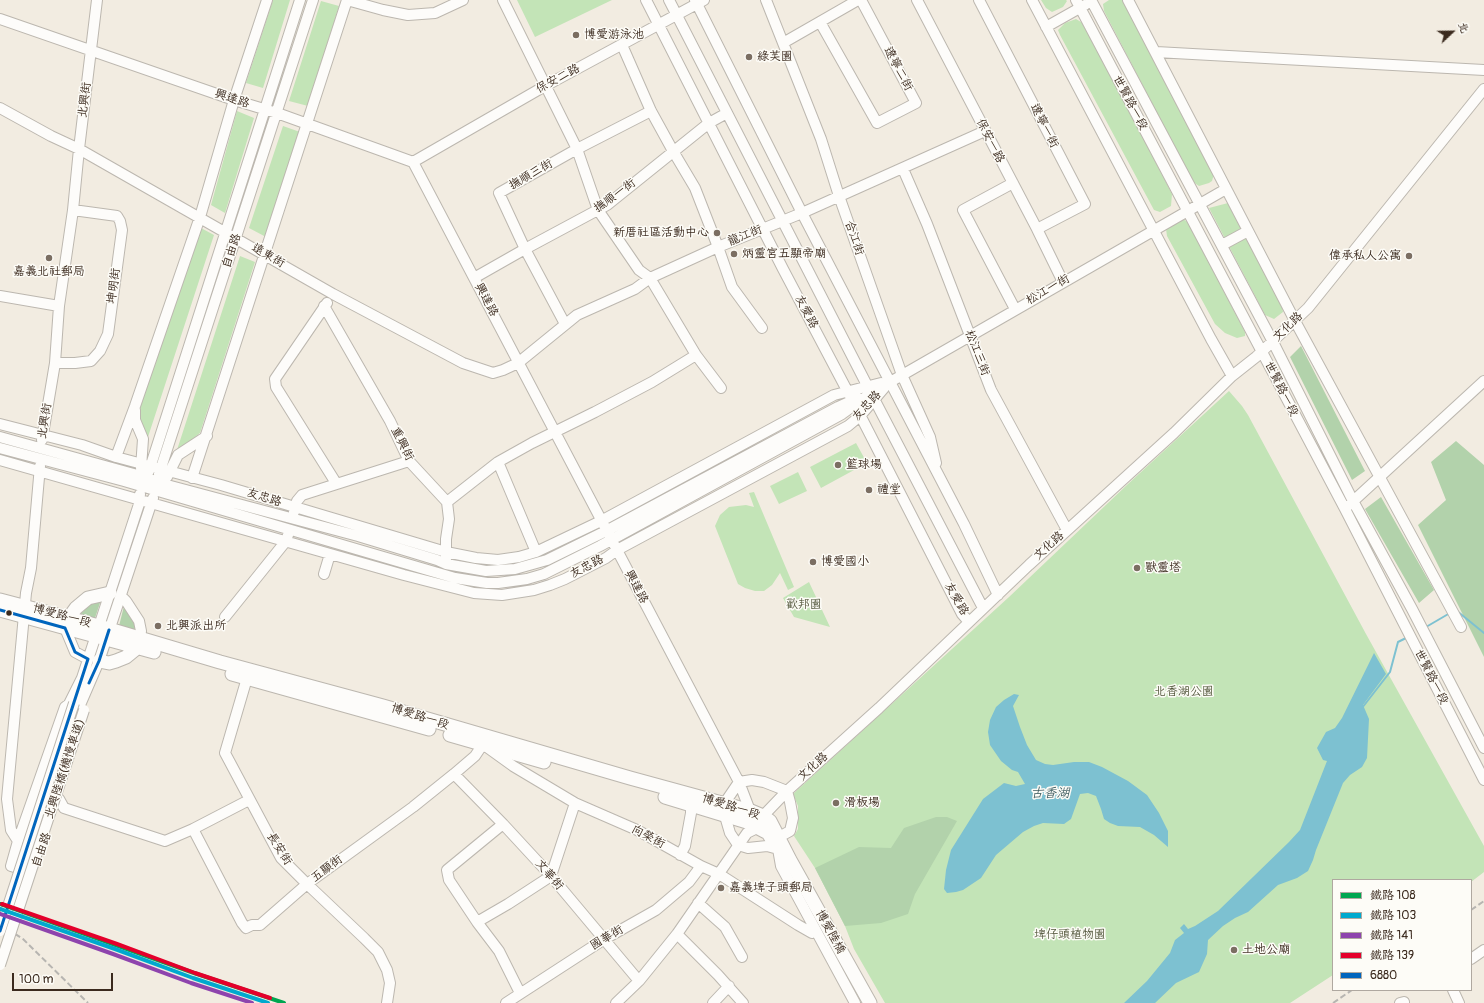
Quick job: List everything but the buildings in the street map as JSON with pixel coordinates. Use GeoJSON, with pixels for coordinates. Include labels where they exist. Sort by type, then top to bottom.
{"type":"FeatureCollection","features":[{"type":"Feature","properties":{"kind":"main road"},"geometry":{"type":"LineString","coordinates":[[67,624],[76,608],[88,598],[100,594],[115,595]]}},
{"type":"Feature","properties":{"kind":"main road"},"geometry":{"type":"LineString","coordinates":[[0,600],[24,612]]}},
{"type":"Feature","properties":{"kind":"main road"},"geometry":{"type":"LineString","coordinates":[[0,610],[24,612]]}},
{"type":"Feature","properties":{"kind":"main road","name":"博愛路一段"},"geometry":{"type":"LineString","coordinates":[[24,612],[250,674],[483,744],[691,804],[724,810],[751,811],[770,821],[788,862]]}},
{"type":"Feature","properties":{"kind":"main road"},"geometry":{"type":"LineString","coordinates":[[94,660],[109,663],[116,661],[126,657],[139,643]]}},
{"type":"Feature","properties":{"kind":"main road","name":"博愛路一段"},"geometry":{"type":"LineString","coordinates":[[250,674],[383,706],[495,738],[724,810],[768,833],[780,844]]}},
{"type":"Feature","properties":{"kind":"main road","name":"博愛陸橋"},"geometry":{"type":"LineString","coordinates":[[788,862],[863,1003]]}},
{"type":"Feature","properties":{"kind":"main road","name":"博愛陸橋"},"geometry":{"type":"LineString","coordinates":[[788,862],[870,1003]]}},
{"type":"Feature","properties":{"kind":"street","name":"北興街"},"geometry":{"type":"LineString","coordinates":[[18,841],[12,830],[7,799],[10,752],[24,612],[31,568],[43,435],[55,363],[59,306],[73,210],[90,50],[97,0]]}},
{"type":"Feature","properties":{"kind":"street","name":"自由路"},"geometry":{"type":"LineString","coordinates":[[116,457],[200,217],[234,100],[267,0]]}},
{"type":"Feature","properties":{"kind":"street","name":"自由路"},"geometry":{"type":"LineString","coordinates":[[115,595],[140,500],[143,482],[151,466],[300,0]]}},
{"type":"Feature","properties":{"kind":"street","name":"自由路"},"geometry":{"type":"LineString","coordinates":[[77,706],[115,595],[165,470],[236,238],[313,0]]}},
{"type":"Feature","properties":{"kind":"street"},"geometry":{"type":"LineString","coordinates":[[192,478],[207,436],[347,0],[408,15],[435,14],[463,0]]}},
{"type":"Feature","properties":{"kind":"street"},"geometry":{"type":"LineString","coordinates":[[503,0],[577,149],[598,210],[639,270],[650,278],[696,355],[721,388]]}},
{"type":"Feature","properties":{"kind":"street","name":"友愛路"},"geometry":{"type":"LineString","coordinates":[[646,0],[962,614],[969,622]]}},
{"type":"Feature","properties":{"kind":"street","name":"友愛路"},"geometry":{"type":"LineString","coordinates":[[669,0],[983,608]]}},
{"type":"Feature","properties":{"kind":"street","name":"合江街"},"geometry":{"type":"LineString","coordinates":[[766,0],[821,139],[839,196],[902,375],[930,437],[939,478]]}},
{"type":"Feature","properties":{"kind":"street"},"geometry":{"type":"LineString","coordinates":[[783,43],[859,0]]}},
{"type":"Feature","properties":{"kind":"street","name":"遼寧二街"},"geometry":{"type":"LineString","coordinates":[[820,22],[877,123],[916,103],[859,0]]}},
{"type":"Feature","properties":{"kind":"street","name":"保安一路"},"geometry":{"type":"LineString","coordinates":[[917,0],[1012,184],[1037,229],[1063,282]]}},
{"type":"Feature","properties":{"kind":"street","name":"遼寧一街"},"geometry":{"type":"LineString","coordinates":[[979,0],[1084,204],[1037,229]]}},
{"type":"Feature","properties":{"kind":"street"},"geometry":{"type":"LineString","coordinates":[[1032,0],[1232,376]]}},
{"type":"Feature","properties":{"kind":"street"},"geometry":{"type":"LineString","coordinates":[[1046,27],[1078,4],[1092,0]]}},
{"type":"Feature","properties":{"kind":"street","name":"世賢路一段"},"geometry":{"type":"LineString","coordinates":[[1092,0],[1273,342],[1353,502],[1412,609],[1484,748]]}},
{"type":"Feature","properties":{"kind":"street"},"geometry":{"type":"LineString","coordinates":[[1128,0],[1294,321],[1461,627]]}},
{"type":"Feature","properties":{"kind":"street"},"geometry":{"type":"LineString","coordinates":[[699,1],[802,213],[998,595]]}},
{"type":"Feature","properties":{"kind":"street","name":"保安二路"},"geometry":{"type":"LineString","coordinates":[[413,162],[545,86],[677,16],[699,1]]}},
{"type":"Feature","properties":{"kind":"street","name":"世賢路一段"},"geometry":{"type":"LineString","coordinates":[[1078,4],[1422,657],[1484,780]]}},
{"type":"Feature","properties":{"kind":"street","name":"興達路"},"geometry":{"type":"LineString","coordinates":[[0,19],[234,100],[277,113],[413,162],[739,782],[757,828]]}},
{"type":"Feature","properties":{"kind":"street"},"geometry":{"type":"LineString","coordinates":[[622,45],[651,111],[695,188],[732,287],[762,328]]}},
{"type":"Feature","properties":{"kind":"street"},"geometry":{"type":"LineString","coordinates":[[1156,52],[1484,70]]}},
{"type":"Feature","properties":{"kind":"street","name":"文化路"},"geometry":{"type":"LineString","coordinates":[[616,1003],[639,981],[678,934],[747,833],[757,828],[763,816],[787,791],[879,708],[1028,565],[1174,433],[1232,376],[1262,352],[1308,308],[1484,89]]}},
{"type":"Feature","properties":{"kind":"street","name":"遠東街"},"geometry":{"type":"LineString","coordinates":[[0,108],[51,136],[79,148],[334,294],[463,363],[493,373],[518,363]]}},
{"type":"Feature","properties":{"kind":"street","name":"撫順三街"},"geometry":{"type":"LineString","coordinates":[[565,324],[525,249],[499,193],[577,149],[651,111]]}},
{"type":"Feature","properties":{"kind":"street","name":"撫順一街"},"geometry":{"type":"LineString","coordinates":[[474,278],[607,205],[709,123],[727,113]]}},
{"type":"Feature","properties":{"kind":"street","name":"龍江街"},"geometry":{"type":"LineString","coordinates":[[518,363],[577,315],[635,289],[650,278],[718,247],[802,213],[985,131]]}},
{"type":"Feature","properties":{"kind":"street","name":"松江三街"},"geometry":{"type":"LineString","coordinates":[[903,168],[927,224],[991,390],[1067,530]]}},
{"type":"Feature","properties":{"kind":"street"},"geometry":{"type":"LineString","coordinates":[[1012,184],[963,210],[1015,309]]}},
{"type":"Feature","properties":{"kind":"street","name":"松江一街"},"geometry":{"type":"LineString","coordinates":[[871,393],[1226,189]]}},
{"type":"Feature","properties":{"kind":"street","name":"坤明街"},"geometry":{"type":"LineString","coordinates":[[55,363],[91,361],[100,351],[108,334],[122,230],[117,216],[73,210]]}},
{"type":"Feature","properties":{"kind":"street"},"geometry":{"type":"LineString","coordinates":[[1222,245],[1248,231]]}},
{"type":"Feature","properties":{"kind":"street"},"geometry":{"type":"LineString","coordinates":[[334,294],[324,306],[275,379],[276,387],[336,483]]}},
{"type":"Feature","properties":{"kind":"street"},"geometry":{"type":"LineString","coordinates":[[0,296],[59,306]]}},
{"type":"Feature","properties":{"kind":"street","name":"重興街"},"geometry":{"type":"LineString","coordinates":[[324,306],[390,421],[409,460],[447,502]]}},
{"type":"Feature","properties":{"kind":"street"},"geometry":{"type":"LineString","coordinates":[[446,586],[446,552],[449,519],[447,502],[498,462],[555,431],[652,382],[696,355]]}},
{"type":"Feature","properties":{"kind":"street"},"geometry":{"type":"LineString","coordinates":[[1344,509],[1484,381]]}},
{"type":"Feature","properties":{"kind":"street","name":"友忠路"},"geometry":{"type":"LineString","coordinates":[[0,448],[41,455],[143,482],[290,529],[446,575],[487,583],[509,582],[544,574],[852,399],[871,393]]}},
{"type":"Feature","properties":{"kind":"street","name":"友忠路"},"geometry":{"type":"LineString","coordinates":[[0,460],[446,586],[474,593],[502,595],[534,590],[565,579],[848,426],[860,416],[871,393]]}},
{"type":"Feature","properties":{"kind":"street","name":"友忠路"},"geometry":{"type":"LineString","coordinates":[[0,424],[82,445],[116,457],[192,478],[221,484],[446,552],[476,558],[498,560],[520,557],[536,552],[601,521],[834,396],[852,399]]}},
{"type":"Feature","properties":{"kind":"street","name":"自由路"},"geometry":{"type":"LineString","coordinates":[[135,406],[135,420],[143,439],[140,463],[143,482]]}},
{"type":"Feature","properties":{"kind":"street","name":"自由路"},"geometry":{"type":"LineString","coordinates":[[165,470],[178,455],[207,436]]}},
{"type":"Feature","properties":{"kind":"street","name":"友忠路"},"geometry":{"type":"LineString","coordinates":[[0,437],[41,455]]}},
{"type":"Feature","properties":{"kind":"street"},"geometry":{"type":"LineString","coordinates":[[225,617],[286,541],[294,518],[295,507],[302,495],[409,460]]}},
{"type":"Feature","properties":{"kind":"street"},"geometry":{"type":"LineString","coordinates":[[498,462],[536,552]]}},
{"type":"Feature","properties":{"kind":"street","name":"友忠路"},"geometry":{"type":"LineString","coordinates":[[158,487],[294,518],[446,564],[486,571],[515,569],[547,560],[609,536]]}},
{"type":"Feature","properties":{"kind":"street"},"geometry":{"type":"LineString","coordinates":[[324,574],[330,554]]}},
{"type":"Feature","properties":{"kind":"street"},"geometry":{"type":"LineString","coordinates":[[115,595],[129,605],[139,621],[141,630],[139,643]]}},
{"type":"Feature","properties":{"kind":"street"},"geometry":{"type":"LineString","coordinates":[[67,624],[75,652],[94,660]]}},
{"type":"Feature","properties":{"kind":"street","name":"長安街"},"geometry":{"type":"LineString","coordinates":[[250,674],[225,753],[249,800],[282,858],[378,952],[387,970],[390,983],[387,1003]]}},
{"type":"Feature","properties":{"kind":"street","name":"自由路"},"geometry":{"type":"LineString","coordinates":[[87,677],[86,714],[34,873],[11,866],[18,841],[65,707],[69,704],[87,677]]}},
{"type":"Feature","properties":{"kind":"street"},"geometry":{"type":"LineString","coordinates":[[0,931],[77,706]]}},
{"type":"Feature","properties":{"kind":"street"},"geometry":{"type":"LineString","coordinates":[[0,950],[77,706]]}},
{"type":"Feature","properties":{"kind":"street","name":"北興陸橋(機慢車道)"},"geometry":{"type":"LineString","coordinates":[[0,917],[77,706]]}},
{"type":"Feature","properties":{"kind":"street","name":"北興陸橋(機慢車道)"},"geometry":{"type":"LineString","coordinates":[[0,965],[77,706]]}},
{"type":"Feature","properties":{"kind":"street","name":"五顯街"},"geometry":{"type":"LineString","coordinates":[[193,829],[242,923],[246,928],[252,925],[260,925],[307,884],[413,807],[475,756],[483,744],[495,738]]}},
{"type":"Feature","properties":{"kind":"street","name":"向榮街"},"geometry":{"type":"LineString","coordinates":[[483,744],[513,766],[575,803],[637,830],[680,855],[718,874],[812,933]]}},
{"type":"Feature","properties":{"kind":"street"},"geometry":{"type":"LineString","coordinates":[[0,749],[10,752]]}},
{"type":"Feature","properties":{"kind":"street","name":"文華街"},"geometry":{"type":"LineString","coordinates":[[454,774],[551,876],[603,940],[639,981]]}},
{"type":"Feature","properties":{"kind":"street"},"geometry":{"type":"LineString","coordinates":[[752,780],[764,782],[787,791],[793,818],[790,831],[780,844],[748,848],[738,845],[730,833],[724,810],[739,782],[752,780]]}},
{"type":"Feature","properties":{"kind":"street"},"geometry":{"type":"LineString","coordinates":[[59,799],[64,808],[165,841],[193,829],[249,800]]}},
{"type":"Feature","properties":{"kind":"street"},"geometry":{"type":"LineString","coordinates":[[477,922],[551,876],[575,803]]}},
{"type":"Feature","properties":{"kind":"street"},"geometry":{"type":"LineString","coordinates":[[680,855],[685,846],[691,813],[691,804]]}},
{"type":"Feature","properties":{"kind":"street"},"geometry":{"type":"LineString","coordinates":[[503,824],[447,870],[450,880],[477,922],[499,951],[520,993]]}},
{"type":"Feature","properties":{"kind":"street"},"geometry":{"type":"LineString","coordinates":[[788,862],[856,1003]]}},
{"type":"Feature","properties":{"kind":"street"},"geometry":{"type":"LineString","coordinates":[[788,862],[876,1003]]}},
{"type":"Feature","properties":{"kind":"street","name":"國華街"},"geometry":{"type":"LineString","coordinates":[[506,1003],[603,940],[656,910],[689,882],[701,866]]}},
{"type":"Feature","properties":{"kind":"street"},"geometry":{"type":"LineString","coordinates":[[698,903],[725,927],[742,957]]}},
{"type":"Feature","properties":{"kind":"street"},"geometry":{"type":"LineString","coordinates":[[678,934],[743,1003]]}},
{"type":"Feature","properties":{"kind":"street"},"geometry":{"type":"LineString","coordinates":[[1472,958],[1484,950]]}},
{"type":"Feature","properties":{"kind":"street"},"geometry":{"type":"LineString","coordinates":[[713,1003],[728,986]]}},
{"type":"Feature","properties":{"kind":"street"},"geometry":{"type":"LineString","coordinates":[[1453,991],[1459,1003]]}},
{"type":"Feature","properties":{"kind":"street"},"geometry":{"type":"LineString","coordinates":[[1400,1003],[1404,1003]]}},
{"type":"Feature","properties":{"kind":"green space"},"geometry":{"type":"Polygon","coordinates":[[[273,0],[290,0],[263,88],[246,83],[273,0]]]}},
{"type":"Feature","properties":{"kind":"green space"},"geometry":{"type":"Polygon","coordinates":[[[517,0],[612,0],[535,37],[517,0]]]}},
{"type":"Feature","properties":{"kind":"green space"},"geometry":{"type":"Polygon","coordinates":[[[1041,0],[1067,1],[1063,7],[1052,12],[1046,8],[1041,0]]]}},
{"type":"Feature","properties":{"kind":"green space"},"geometry":{"type":"Polygon","coordinates":[[[1109,0],[1124,0],[1214,174],[1212,181],[1209,183],[1199,186],[1193,182],[1104,11],[1103,4],[1109,0]]]}},
{"type":"Feature","properties":{"kind":"green space"},"geometry":{"type":"Polygon","coordinates":[[[321,1],[339,6],[308,106],[289,101],[321,1]]]}},
{"type":"Feature","properties":{"kind":"green space"},"geometry":{"type":"Polygon","coordinates":[[[1076,19],[1087,29],[1172,194],[1171,206],[1160,212],[1154,210],[1060,35],[1058,30],[1065,23],[1076,19]]]}},
{"type":"Feature","properties":{"kind":"green space"},"geometry":{"type":"Polygon","coordinates":[[[237,111],[254,118],[225,213],[211,205],[237,111]]]}},
{"type":"Feature","properties":{"kind":"green space"},"geometry":{"type":"Polygon","coordinates":[[[283,126],[300,132],[266,237],[249,228],[283,126]]]}},
{"type":"Feature","properties":{"kind":"green space"},"geometry":{"type":"Polygon","coordinates":[[[1228,203],[1282,305],[1283,312],[1274,319],[1265,315],[1209,208],[1228,203]]]}},
{"type":"Feature","properties":{"kind":"green space"},"geometry":{"type":"Polygon","coordinates":[[[1181,218],[1188,222],[1245,332],[1245,336],[1237,338],[1225,333],[1215,324],[1167,236],[1166,229],[1168,224],[1181,218]]]}},
{"type":"Feature","properties":{"kind":"green space"},"geometry":{"type":"Polygon","coordinates":[[[201,228],[214,235],[147,440],[138,414],[201,228]]]}},
{"type":"Feature","properties":{"kind":"green space"},"geometry":{"type":"Polygon","coordinates":[[[240,256],[255,262],[200,433],[176,453],[240,256]]]}},
{"type":"Feature","properties":{"kind":"green space"},"geometry":{"type":"Polygon","coordinates":[[[1301,346],[1365,471],[1352,480],[1290,357],[1301,346]]]}},
{"type":"Feature","properties":{"kind":"green space","name":"北香湖公園"},"geometry":{"type":"Polygon","coordinates":[[[1229,391],[1248,415],[1366,634],[1484,846],[1484,872],[1472,881],[1472,879],[1332,879],[1332,976],[1290,1003],[885,1003],[854,949],[845,926],[815,868],[794,836],[798,829],[798,806],[793,794],[1009,597],[1229,391]]]}},
{"type":"Feature","properties":{"kind":"green space"},"geometry":{"type":"Polygon","coordinates":[[[1456,441],[1484,465],[1484,657],[1418,525],[1446,500],[1431,462],[1456,441]]]}},
{"type":"Feature","properties":{"kind":"green space","name":"籃球場"},"geometry":{"type":"Polygon","coordinates":[[[856,443],[867,463],[821,488],[810,467],[856,443]]]}},
{"type":"Feature","properties":{"kind":"green space"},"geometry":{"type":"Polygon","coordinates":[[[798,472],[807,491],[779,504],[770,486],[798,472]]]}},
{"type":"Feature","properties":{"kind":"green space"},"geometry":{"type":"Polygon","coordinates":[[[754,492],[794,587],[788,590],[780,573],[772,585],[764,591],[755,591],[738,584],[715,526],[720,515],[729,507],[746,505],[754,507],[749,493],[754,492]]]}},
{"type":"Feature","properties":{"kind":"green space"},"geometry":{"type":"Polygon","coordinates":[[[1381,497],[1434,590],[1419,603],[1365,509],[1381,497]]]}},
{"type":"Feature","properties":{"kind":"green space","name":"歡邦園"},"geometry":{"type":"Polygon","coordinates":[[[809,582],[830,627],[794,617],[783,598],[809,582]]]}},
{"type":"Feature","properties":{"kind":"green space"},"geometry":{"type":"Polygon","coordinates":[[[93,602],[100,603],[95,618],[77,613],[93,602]]]}},
{"type":"Feature","properties":{"kind":"green space"},"geometry":{"type":"Polygon","coordinates":[[[124,606],[131,613],[136,625],[134,631],[119,626],[124,606]]]}},
{"type":"Feature","properties":{"kind":"green space"},"geometry":{"type":"Polygon","coordinates":[[[936,817],[947,817],[957,821],[915,894],[908,914],[881,923],[845,926],[815,868],[859,847],[891,848],[904,828],[936,817]]]}},
{"type":"Feature","properties":{"kind":"water"},"geometry":{"type":"Polygon","coordinates":[[[1374,653],[1386,674],[1363,705],[1369,719],[1367,758],[1362,767],[1350,775],[1343,783],[1308,871],[1297,878],[1278,885],[1248,912],[1223,926],[1208,940],[1207,954],[1199,972],[1176,983],[1155,1003],[1124,1003],[1147,981],[1170,953],[1175,940],[1184,933],[1180,928],[1184,924],[1188,929],[1218,911],[1300,830],[1327,761],[1323,760],[1317,748],[1326,732],[1335,728],[1342,718],[1374,653]]]}},
{"type":"Feature","properties":{"kind":"water","name":"古香湖"},"geometry":{"type":"Polygon","coordinates":[[[1014,694],[1019,695],[1013,706],[1020,727],[1027,745],[1036,760],[1045,764],[1053,765],[1074,762],[1089,762],[1128,781],[1147,795],[1159,813],[1168,831],[1168,847],[1154,835],[1140,827],[1118,826],[1110,823],[1104,819],[1096,796],[1088,793],[1080,794],[1071,819],[1064,824],[1043,823],[1023,832],[996,855],[981,878],[963,890],[947,893],[944,889],[946,870],[951,850],[983,799],[1004,783],[1016,786],[1025,784],[1018,772],[1012,770],[1001,761],[990,745],[988,732],[990,720],[996,707],[1014,694]]]}},
{"type":"Feature","properties":{"kind":"waterway"},"geometry":{"type":"LineString","coordinates":[[1457,611],[1484,633]]}},
{"type":"Feature","properties":{"kind":"waterway"},"geometry":{"type":"LineString","coordinates":[[1426,627],[1450,613]]}},
{"type":"Feature","properties":{"kind":"waterway"},"geometry":{"type":"LineString","coordinates":[[1362,708],[1390,672],[1398,642],[1408,637]]}},
{"type":"Feature","properties":{"kind":"railway"},"geometry":{"type":"LineString","coordinates":[[1472,909],[1484,901]]}},
{"type":"Feature","properties":{"kind":"railway"},"geometry":{"type":"LineString","coordinates":[[0,924],[23,939],[88,1003]]}},
{"type":"Feature","properties":{"kind":"railway"},"geometry":{"type":"LineString","coordinates":[[1333,1003],[1351,991]]}},
{"type":"Feature","properties":{"kind":"rail line","name":"108"},"geometry":{"type":"LineString","coordinates":[[0,904],[194,973],[284,1003]]}},
{"type":"Feature","properties":{"kind":"rail line","name":"139"},"geometry":{"type":"LineString","coordinates":[[2,904],[195,973],[270,998]]}},
{"type":"Feature","properties":{"kind":"rail line","name":"103"},"geometry":{"type":"LineString","coordinates":[[0,909],[193,978],[268,1003]]}},
{"type":"Feature","properties":{"kind":"rail line","name":"141"},"geometry":{"type":"LineString","coordinates":[[0,914],[191,983],[252,1003]]}},
{"type":"Feature","properties":{"kind":"transit line","name":"6880"},"geometry":{"type":"LineString","coordinates":[[0,610],[65,628],[75,652],[88,659],[0,931]]}},
{"type":"Feature","properties":{"kind":"transit line","name":"6880"},"geometry":{"type":"LineString","coordinates":[[89,683],[99,661],[109,630]]}},
{"type":"Feature","properties":{"kind":"place","name":"博愛游泳池"},"geometry":{"type":"Point","coordinates":[576,35]}},
{"type":"Feature","properties":{"kind":"place","name":"綠芙園"},"geometry":{"type":"Point","coordinates":[749,57]}},
{"type":"Feature","properties":{"kind":"place","name":"新厝社區活動中心"},"geometry":{"type":"Point","coordinates":[717,233]}},
{"type":"Feature","properties":{"kind":"place","name":"炳靈宮五顯帝廟"},"geometry":{"type":"Point","coordinates":[734,254]}},
{"type":"Feature","properties":{"kind":"place","name":"偉承私人公寓"},"geometry":{"type":"Point","coordinates":[1409,256]}},
{"type":"Feature","properties":{"kind":"place","name":"嘉義北社郵局"},"geometry":{"type":"Point","coordinates":[49,258]}},
{"type":"Feature","properties":{"kind":"place","name":"籃球場"},"geometry":{"type":"Point","coordinates":[838,465]}},
{"type":"Feature","properties":{"kind":"place","name":"禮堂"},"geometry":{"type":"Point","coordinates":[869,490]}},
{"type":"Feature","properties":{"kind":"place","name":"博愛國小"},"geometry":{"type":"Point","coordinates":[813,562]}},
{"type":"Feature","properties":{"kind":"place","name":"獸靈塔"},"geometry":{"type":"Point","coordinates":[1137,568]}},
{"type":"Feature","properties":{"kind":"place","name":"北興派出所"},"geometry":{"type":"Point","coordinates":[158,626]}},
{"type":"Feature","properties":{"kind":"place","name":"滑板場"},"geometry":{"type":"Point","coordinates":[836,803]}},
{"type":"Feature","properties":{"kind":"place","name":"嘉義埤子頭郵局"},"geometry":{"type":"Point","coordinates":[721,888]}},
{"type":"Feature","properties":{"kind":"place","name":"土地公廟"},"geometry":{"type":"Point","coordinates":[1234,950]}},
{"type":"Feature","properties":{"kind":"park label","name":"埤仔頭植物園"},"geometry":{"type":"Point","coordinates":[1070,935]}}]}
